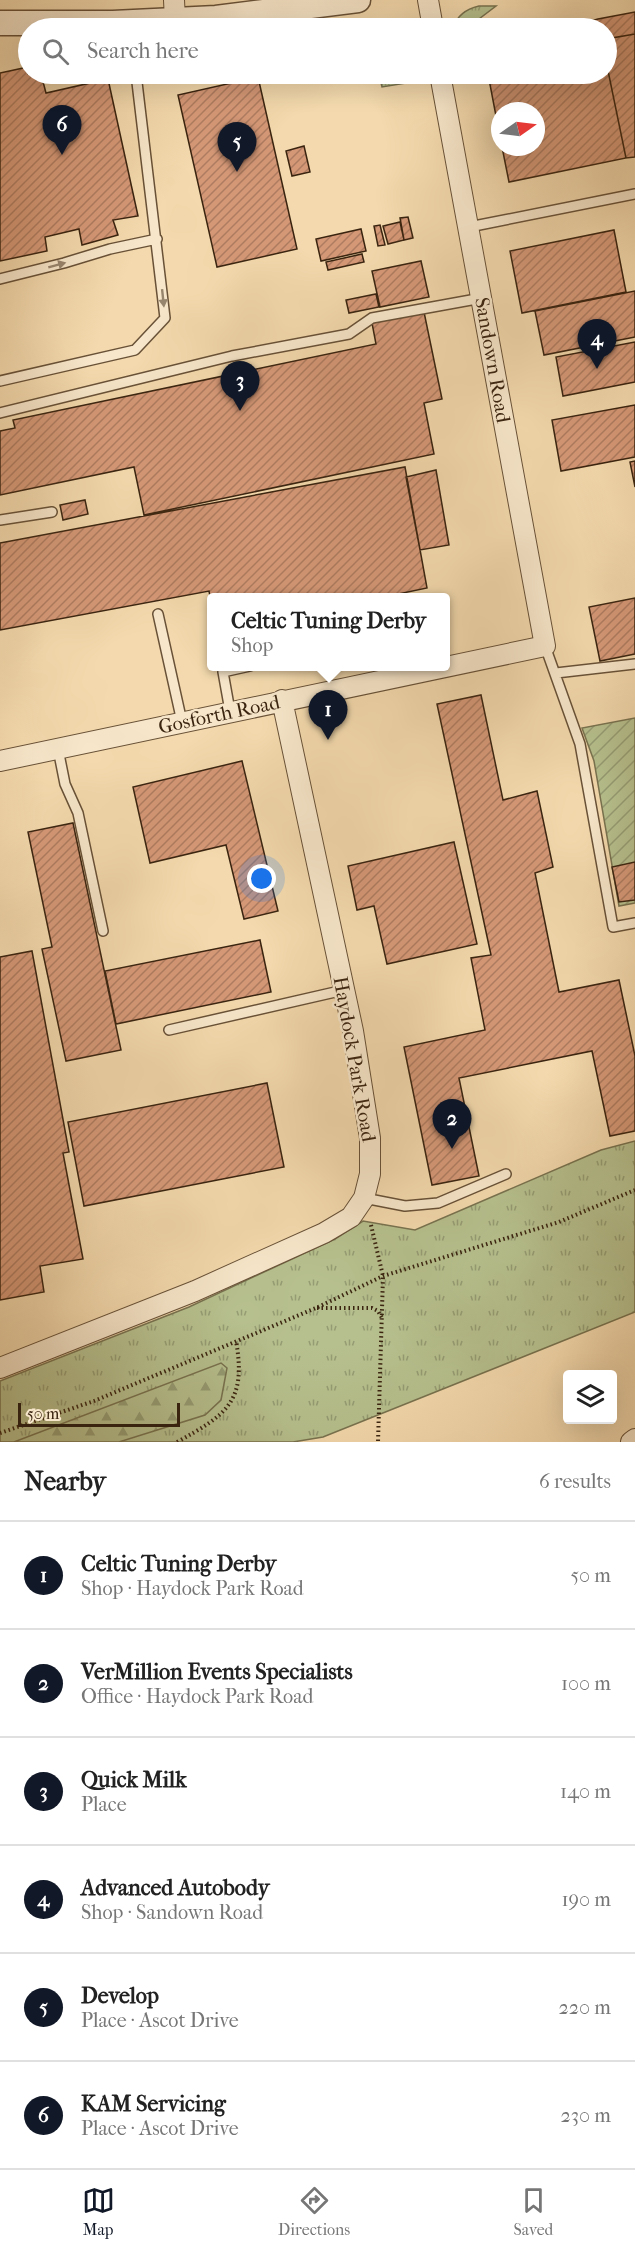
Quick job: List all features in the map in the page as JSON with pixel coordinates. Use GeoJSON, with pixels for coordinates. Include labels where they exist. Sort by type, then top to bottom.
{"type":"FeatureCollection","features":[{"type":"Feature","properties":{"kind":"street"},"geometry":{"type":"LineString","coordinates":[[155,18],[175,10],[228,17],[358,0]]}},
{"type":"Feature","properties":{"kind":"street"},"geometry":{"type":"LineString","coordinates":[[428,0],[431,18]]}},
{"type":"Feature","properties":{"kind":"street"},"geometry":{"type":"LineString","coordinates":[[0,23],[18,23]]}},
{"type":"Feature","properties":{"kind":"street","name":"Sandown Road"},"geometry":{"type":"LineString","coordinates":[[442,84],[545,646]]}},
{"type":"Feature","properties":{"kind":"street","name":"Gosforth Road"},"geometry":{"type":"LineString","coordinates":[[450,666],[545,646]]}},
{"type":"Feature","properties":{"kind":"street","name":"Gosforth Road"},"geometry":{"type":"LineString","coordinates":[[0,761],[423,671]]}},
{"type":"Feature","properties":{"kind":"street","name":"Haydock Park Road"},"geometry":{"type":"LineString","coordinates":[[0,1368],[195,1292],[324,1233],[351,1217],[364,1198],[370,1174],[370,1138],[344,990],[282,700]]}},
{"type":"Feature","properties":{"kind":"lane"},"geometry":{"type":"LineString","coordinates":[[0,381],[135,350],[165,318],[137,84]]}},
{"type":"Feature","properties":{"kind":"lane"},"geometry":{"type":"LineString","coordinates":[[469,227],[635,194]]}},
{"type":"Feature","properties":{"kind":"lane"},"geometry":{"type":"LineString","coordinates":[[0,279],[156,239]]}},
{"type":"Feature","properties":{"kind":"lane"},"geometry":{"type":"LineString","coordinates":[[0,412],[232,356],[349,334],[372,318],[482,298]]}},
{"type":"Feature","properties":{"kind":"lane"},"geometry":{"type":"LineString","coordinates":[[0,520],[52,512]]}},
{"type":"Feature","properties":{"kind":"lane"},"geometry":{"type":"LineString","coordinates":[[158,614],[182,722]]}},
{"type":"Feature","properties":{"kind":"lane"},"geometry":{"type":"LineString","coordinates":[[545,646],[580,744],[613,927],[635,923]]}},
{"type":"Feature","properties":{"kind":"lane"},"geometry":{"type":"LineString","coordinates":[[556,673],[635,664]]}},
{"type":"Feature","properties":{"kind":"lane"},"geometry":{"type":"LineString","coordinates":[[228,671],[223,672],[230,711]]}},
{"type":"Feature","properties":{"kind":"lane"},"geometry":{"type":"LineString","coordinates":[[58,749],[65,784],[78,813],[103,931]]}},
{"type":"Feature","properties":{"kind":"lane"},"geometry":{"type":"LineString","coordinates":[[169,1030],[344,990]]}},
{"type":"Feature","properties":{"kind":"lane"},"geometry":{"type":"LineString","coordinates":[[364,1198],[405,1206],[438,1203],[506,1174]]}},
{"type":"Feature","properties":{"kind":"path"},"geometry":{"type":"LineString","coordinates":[[0,1433],[94,1401],[316,1308],[382,1276],[559,1222],[635,1190]]}},
{"type":"Feature","properties":{"kind":"path"},"geometry":{"type":"LineString","coordinates":[[364,1198],[382,1276],[378,1442]]}},
{"type":"Feature","properties":{"kind":"path"},"geometry":{"type":"LineString","coordinates":[[316,1308],[372,1308],[378,1311],[382,1319]]}},
{"type":"Feature","properties":{"kind":"path"},"geometry":{"type":"LineString","coordinates":[[177,1442],[219,1417],[234,1398],[239,1384],[236,1341]]}},
{"type":"Feature","properties":{"kind":"green space"},"geometry":{"type":"Polygon","coordinates":[[[479,6],[496,6],[480,18],[459,18],[470,9],[479,6]]]}},
{"type":"Feature","properties":{"kind":"green space"},"geometry":{"type":"Polygon","coordinates":[[[381,84],[400,84],[382,87],[381,84]]]}},
{"type":"Feature","properties":{"kind":"green space"},"geometry":{"type":"Polygon","coordinates":[[[635,718],[635,903],[619,906],[594,761],[582,728],[635,718]]]}},
{"type":"Feature","properties":{"kind":"green space"},"geometry":{"type":"Polygon","coordinates":[[[635,1141],[635,1312],[323,1437],[293,1442],[0,1442],[0,1381],[189,1307],[335,1239],[363,1221],[415,1230],[601,1150],[635,1141]]]}},
{"type":"Feature","properties":{"kind":"green space"},"geometry":{"type":"Polygon","coordinates":[[[221,1363],[227,1368],[221,1400],[205,1415],[119,1442],[14,1442],[221,1363]]]}},
{"type":"Feature","properties":{"kind":"building"},"geometry":{"type":"Polygon","coordinates":[[[635,12],[635,34],[617,37],[617,18],[603,18],[635,12]]]}},
{"type":"Feature","properties":{"kind":"building"},"geometry":{"type":"Polygon","coordinates":[[[635,34],[635,157],[626,158],[611,84],[617,84],[617,37],[635,34]]]}},
{"type":"Feature","properties":{"kind":"building"},"geometry":{"type":"Polygon","coordinates":[[[18,69],[18,84],[44,84],[46,93],[86,84],[109,84],[138,216],[113,220],[118,235],[82,245],[79,229],[45,237],[47,251],[0,261],[0,73],[18,69]]]}},
{"type":"Feature","properties":{"kind":"building"},"geometry":{"type":"Polygon","coordinates":[[[227,84],[260,84],[297,249],[217,267],[178,95],[227,84]]]}},
{"type":"Feature","properties":{"kind":"building"},"geometry":{"type":"Polygon","coordinates":[[[490,84],[611,84],[626,158],[509,182],[504,156],[545,156],[545,102],[493,102],[490,84]]]}},
{"type":"Feature","properties":{"kind":"building"},"geometry":{"type":"Polygon","coordinates":[[[304,146],[310,172],[292,176],[286,151],[304,146]]]}},
{"type":"Feature","properties":{"kind":"building"},"geometry":{"type":"Polygon","coordinates":[[[408,217],[413,238],[404,240],[400,218],[408,217]]]}},
{"type":"Feature","properties":{"kind":"building"},"geometry":{"type":"Polygon","coordinates":[[[400,222],[404,240],[388,244],[383,226],[400,222]]]}},
{"type":"Feature","properties":{"kind":"building"},"geometry":{"type":"Polygon","coordinates":[[[380,225],[385,245],[378,246],[374,226],[380,225]]]}},
{"type":"Feature","properties":{"kind":"building"},"geometry":{"type":"Polygon","coordinates":[[[361,229],[366,251],[321,261],[316,239],[361,229]]]}},
{"type":"Feature","properties":{"kind":"building"},"geometry":{"type":"Polygon","coordinates":[[[614,230],[626,292],[522,313],[510,251],[614,230]]]}},
{"type":"Feature","properties":{"kind":"building"},"geometry":{"type":"Polygon","coordinates":[[[362,254],[364,262],[328,270],[326,262],[362,254]]]}},
{"type":"Feature","properties":{"kind":"building"},"geometry":{"type":"Polygon","coordinates":[[[421,261],[429,297],[380,307],[372,271],[421,261]]]}},
{"type":"Feature","properties":{"kind":"building"},"geometry":{"type":"Polygon","coordinates":[[[635,291],[635,337],[544,355],[535,311],[635,291]]]}},
{"type":"Feature","properties":{"kind":"building"},"geometry":{"type":"Polygon","coordinates":[[[376,294],[379,307],[349,313],[346,300],[376,294]]]}},
{"type":"Feature","properties":{"kind":"building"},"geometry":{"type":"Polygon","coordinates":[[[424,312],[442,399],[424,403],[434,454],[144,515],[134,467],[0,495],[0,431],[15,428],[13,420],[376,344],[372,323],[424,312]]]}},
{"type":"Feature","properties":{"kind":"building"},"geometry":{"type":"Polygon","coordinates":[[[635,342],[635,382],[563,396],[556,357],[635,342]]]}},
{"type":"Feature","properties":{"kind":"building"},"geometry":{"type":"Polygon","coordinates":[[[635,405],[635,457],[561,471],[552,420],[635,405]]]}},
{"type":"Feature","properties":{"kind":"building"},"geometry":{"type":"Polygon","coordinates":[[[635,461],[635,487],[630,462],[635,461]]]}},
{"type":"Feature","properties":{"kind":"building"},"geometry":{"type":"Polygon","coordinates":[[[405,467],[427,588],[403,593],[209,593],[209,591],[0,630],[0,543],[405,467]]]}},
{"type":"Feature","properties":{"kind":"building"},"geometry":{"type":"Polygon","coordinates":[[[436,470],[449,545],[420,550],[406,477],[436,470]]]}},
{"type":"Feature","properties":{"kind":"building"},"geometry":{"type":"Polygon","coordinates":[[[85,500],[88,514],[63,520],[60,505],[85,500]]]}},
{"type":"Feature","properties":{"kind":"building"},"geometry":{"type":"Polygon","coordinates":[[[635,598],[635,654],[600,661],[589,607],[635,598]]]}},
{"type":"Feature","properties":{"kind":"building"},"geometry":{"type":"Polygon","coordinates":[[[481,695],[503,800],[537,791],[553,867],[535,873],[559,992],[619,980],[635,1056],[635,1131],[610,1136],[592,1051],[459,1078],[479,1176],[432,1185],[404,1047],[485,1030],[471,958],[491,955],[437,704],[481,695]]]}},
{"type":"Feature","properties":{"kind":"building"},"geometry":{"type":"Polygon","coordinates":[[[242,761],[278,911],[244,919],[226,845],[150,863],[133,787],[242,761]]]}},
{"type":"Feature","properties":{"kind":"building"},"geometry":{"type":"Polygon","coordinates":[[[73,823],[121,1050],[66,1061],[42,949],[52,947],[28,832],[73,823]]]}},
{"type":"Feature","properties":{"kind":"building"},"geometry":{"type":"Polygon","coordinates":[[[454,842],[477,944],[387,964],[374,906],[357,910],[348,866],[454,842]]]}},
{"type":"Feature","properties":{"kind":"building"},"geometry":{"type":"Polygon","coordinates":[[[635,862],[635,900],[619,902],[612,867],[635,862]]]}},
{"type":"Feature","properties":{"kind":"building"},"geometry":{"type":"Polygon","coordinates":[[[260,940],[271,992],[116,1024],[105,971],[260,940]]]}},
{"type":"Feature","properties":{"kind":"building"},"geometry":{"type":"Polygon","coordinates":[[[32,951],[69,1152],[63,1153],[83,1259],[40,1266],[44,1292],[0,1300],[0,957],[32,951]]]}},
{"type":"Feature","properties":{"kind":"building"},"geometry":{"type":"Polygon","coordinates":[[[267,1083],[284,1167],[84,1206],[68,1122],[267,1083]]]}},
{"type":"Feature","properties":{"kind":"place","name":"KAM Servicing"},"geometry":{"type":"Point","coordinates":[62,155]}},
{"type":"Feature","properties":{"kind":"place","name":"Develop"},"geometry":{"type":"Point","coordinates":[237,172]}},
{"type":"Feature","properties":{"kind":"place","name":"Advanced Autobody"},"geometry":{"type":"Point","coordinates":[597,369]}},
{"type":"Feature","properties":{"kind":"place","name":"Quick Milk"},"geometry":{"type":"Point","coordinates":[240,411]}},
{"type":"Feature","properties":{"kind":"place","name":"Celtic Tuning Derby"},"geometry":{"type":"Point","coordinates":[328,740]}},
{"type":"Feature","properties":{"kind":"place","name":"VerMillion Events Specialists"},"geometry":{"type":"Point","coordinates":[452,1149]}}]}
